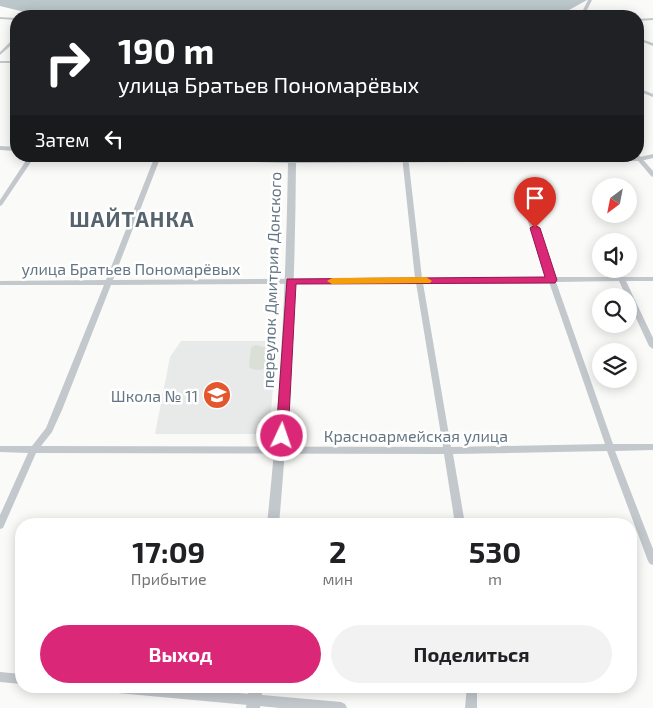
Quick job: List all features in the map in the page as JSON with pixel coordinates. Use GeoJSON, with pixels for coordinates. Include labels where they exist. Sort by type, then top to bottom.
{"type":"FeatureCollection","features":[{"type":"Feature","properties":{"kind":"street"},"geometry":{"type":"LineString","coordinates":[[0,54],[10,44]]}},
{"type":"Feature","properties":{"kind":"street"},"geometry":{"type":"LineString","coordinates":[[0,204],[28,162]]}},
{"type":"Feature","properties":{"kind":"street"},"geometry":{"type":"LineString","coordinates":[[0,525],[33,450],[49,430],[156,162]]}},
{"type":"Feature","properties":{"kind":"street","name":"переулок Дмитрия Донского"},"geometry":{"type":"LineString","coordinates":[[275,518],[281,451],[291,281],[292,162]]}},
{"type":"Feature","properties":{"kind":"street"},"geometry":{"type":"LineString","coordinates":[[405,162],[420,281],[459,518]]}},
{"type":"Feature","properties":{"kind":"street"},"geometry":{"type":"LineString","coordinates":[[642,162],[653,174]]}},
{"type":"Feature","properties":{"kind":"street"},"geometry":{"type":"LineString","coordinates":[[522,195],[610,448],[637,518]]}},
{"type":"Feature","properties":{"kind":"street","name":"улица Братьев Пономарёвых"},"geometry":{"type":"LineString","coordinates":[[0,283],[653,279]]}},
{"type":"Feature","properties":{"kind":"street"},"geometry":{"type":"LineString","coordinates":[[621,280],[653,346]]}},
{"type":"Feature","properties":{"kind":"street","name":"Красноармейская улица"},"geometry":{"type":"LineString","coordinates":[[0,449],[449,451],[653,447]]}},
{"type":"Feature","properties":{"kind":"street"},"geometry":{"type":"LineString","coordinates":[[637,519],[653,561]]}},
{"type":"Feature","properties":{"kind":"street"},"geometry":{"type":"LineString","coordinates":[[0,677],[15,678]]}},
{"type":"Feature","properties":{"kind":"street"},"geometry":{"type":"LineString","coordinates":[[189,693],[255,698],[341,708]]}},
{"type":"Feature","properties":{"kind":"street"},"geometry":{"type":"LineString","coordinates":[[471,708],[472,693]]}},
{"type":"Feature","properties":{"kind":"shaded area"},"geometry":{"type":"Polygon","coordinates":[[[0,0],[587,0],[569,10],[16,10],[0,6],[0,0]]]}},
{"type":"Feature","properties":{"kind":"shaded area","name":"Школа № 11"},"geometry":{"type":"Polygon","coordinates":[[[181,341],[277,341],[269,434],[155,434],[170,357],[181,341]]]}},
{"type":"Feature","properties":{"kind":"shaded area"},"geometry":{"type":"Polygon","coordinates":[[[255,345],[268,348],[266,367],[260,370],[249,367],[251,348],[255,345]]]}},
{"type":"Feature","properties":{"kind":"slow traffic"},"geometry":{"type":"LineString","coordinates":[[332,281],[426,281]]}},
{"type":"Feature","properties":{"kind":"place","name":"Школа № 11"},"geometry":{"type":"Point","coordinates":[217,395]}},
{"type":"Feature","properties":{"kind":"district","name":"ШАЙТАНКА"},"geometry":{"type":"Point","coordinates":[132,218]}},
{"type":"Feature","properties":{"kind":"route"},"geometry":{"type":"LineString","coordinates":[[282,436],[291,281],[551,280],[535,228]]}}]}
